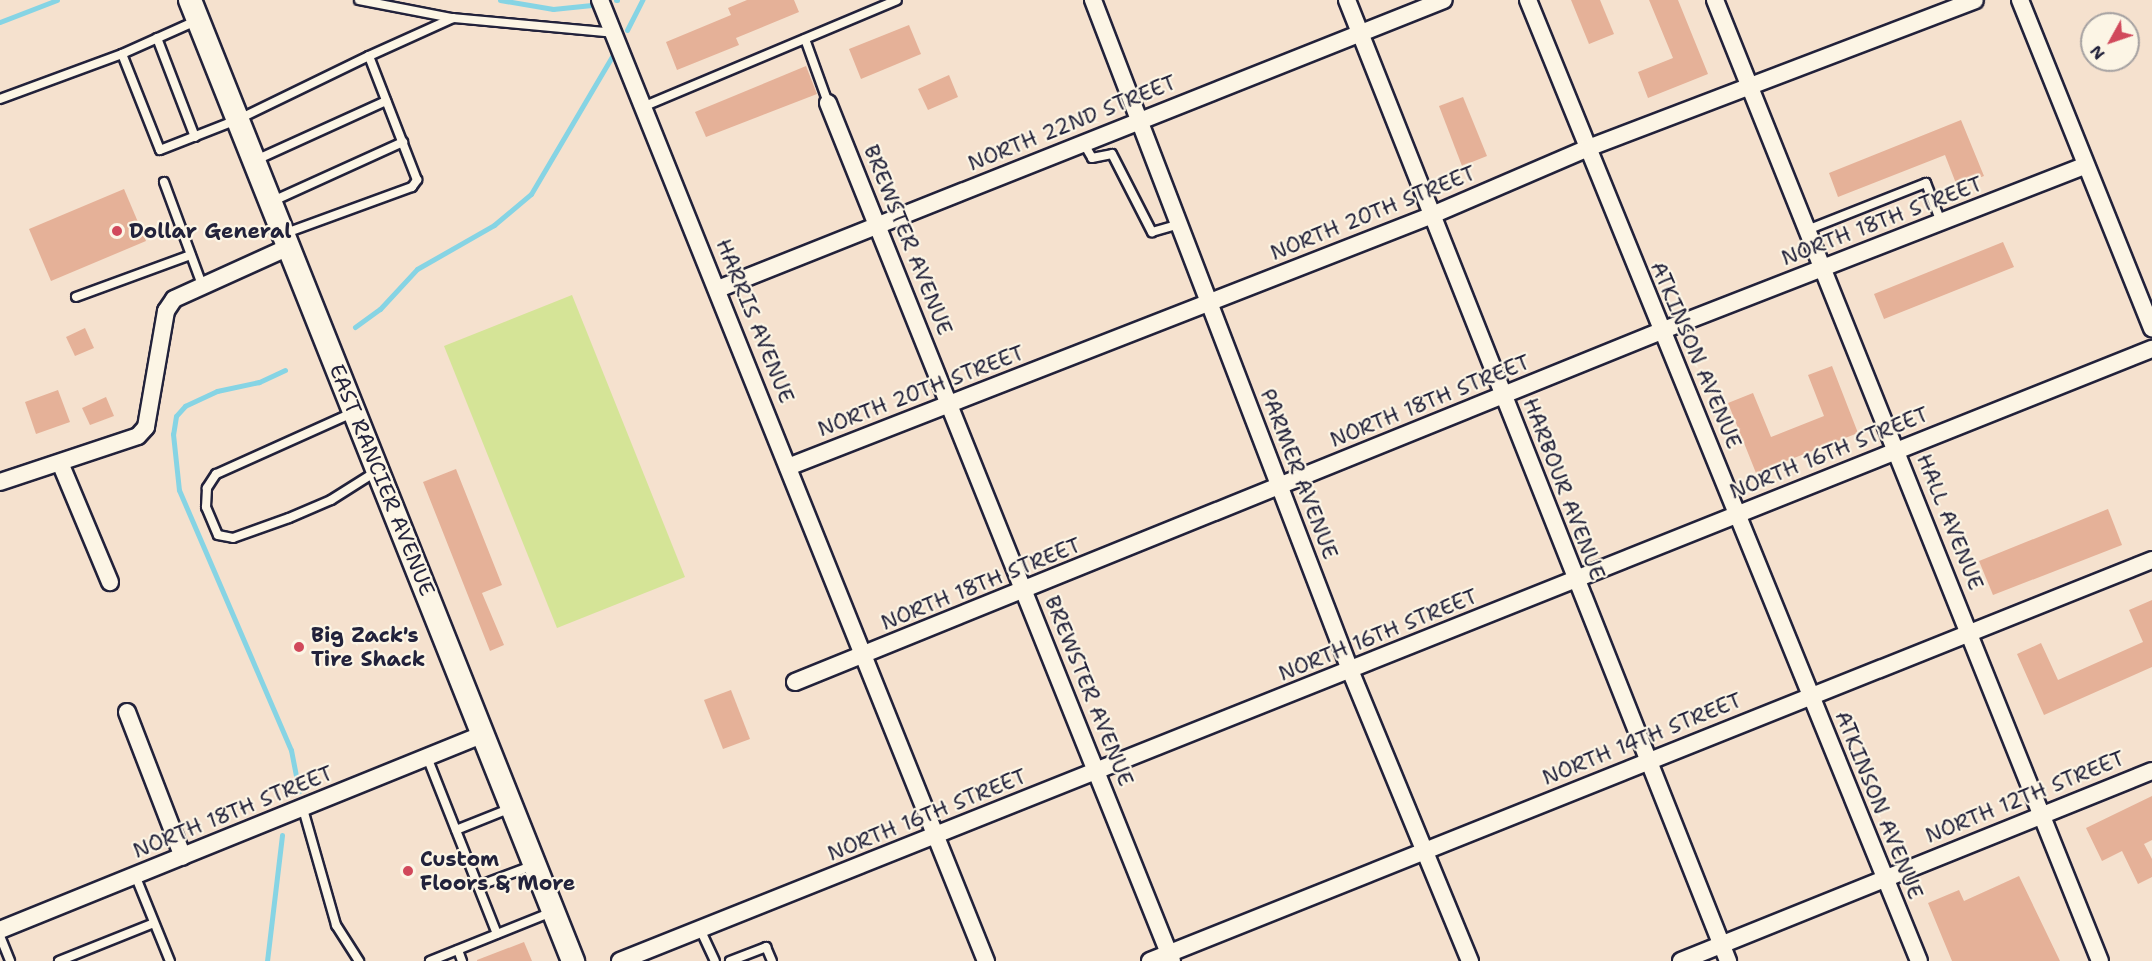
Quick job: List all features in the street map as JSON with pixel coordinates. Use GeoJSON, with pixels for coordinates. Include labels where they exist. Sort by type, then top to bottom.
{"type":"FeatureCollection","features":[{"type":"Feature","properties":{"kind":"main road","name":"EAST RANCIER AVENUE"},"geometry":{"type":"LineString","coordinates":[[194,10],[288,240],[573,961]]}},
{"type":"Feature","properties":{"kind":"street","name":"HARRIS AVENUE"},"geometry":{"type":"LineString","coordinates":[[600,0],[645,106],[986,961]]}},
{"type":"Feature","properties":{"kind":"street","name":"PARMER AVENUE"},"geometry":{"type":"LineString","coordinates":[[1094,0],[1142,119],[1209,303],[1350,670],[1470,961]]}},
{"type":"Feature","properties":{"kind":"street","name":"HARBOUR AVENUE"},"geometry":{"type":"LineString","coordinates":[[1347,0],[1728,961]]}},
{"type":"Feature","properties":{"kind":"street","name":"NORTH 22ND STREET"},"geometry":{"type":"LineString","coordinates":[[718,289],[1444,0]]}},
{"type":"Feature","properties":{"kind":"street","name":"ATKINSON AVENUE"},"geometry":{"type":"LineString","coordinates":[[1528,0],[1919,961]]}},
{"type":"Feature","properties":{"kind":"street","name":"HALL AVENUE"},"geometry":{"type":"LineString","coordinates":[[1715,0],[1970,631],[2100,961]]}},
{"type":"Feature","properties":{"kind":"street","name":"NORTH 20TH STREET"},"geometry":{"type":"LineString","coordinates":[[788,467],[1431,216],[1588,148],[1975,0]]}},
{"type":"Feature","properties":{"kind":"street"},"geometry":{"type":"LineString","coordinates":[[2020,0],[2152,329]]}},
{"type":"Feature","properties":{"kind":"street","name":"BREWSTER AVENUE"},"geometry":{"type":"LineString","coordinates":[[828,103],[879,225],[1171,957]]}},
{"type":"Feature","properties":{"kind":"street","name":"NORTH 18TH STREET"},"geometry":{"type":"LineString","coordinates":[[795,682],[1025,591],[1661,331],[2085,166]]}},
{"type":"Feature","properties":{"kind":"street"},"geometry":{"type":"LineString","coordinates":[[0,482],[61,465],[138,436],[146,427],[166,311],[174,299],[288,240]]}},
{"type":"Feature","properties":{"kind":"street","name":"NORTH 16TH STREET"},"geometry":{"type":"LineString","coordinates":[[620,961],[1576,581],[1896,449],[2152,349]]}},
{"type":"Feature","properties":{"kind":"street"},"geometry":{"type":"LineString","coordinates":[[61,465],[110,582]]}},
{"type":"Feature","properties":{"kind":"street","name":"NORTH 14TH STREET"},"geometry":{"type":"LineString","coordinates":[[1150,961],[1171,957],[1809,695],[2152,560]]}},
{"type":"Feature","properties":{"kind":"street"},"geometry":{"type":"LineString","coordinates":[[127,712],[183,857]]}},
{"type":"Feature","properties":{"kind":"street","name":"NORTH 18TH STREET"},"geometry":{"type":"LineString","coordinates":[[0,930],[484,734]]}},
{"type":"Feature","properties":{"kind":"street","name":"NORTH 12TH STREET"},"geometry":{"type":"LineString","coordinates":[[1681,961],[1885,876],[2152,771]]}},
{"type":"Feature","properties":{"kind":"lane"},"geometry":{"type":"LineString","coordinates":[[359,0],[453,18],[616,34]]}},
{"type":"Feature","properties":{"kind":"lane"},"geometry":{"type":"LineString","coordinates":[[645,106],[897,0]]}},
{"type":"Feature","properties":{"kind":"lane"},"geometry":{"type":"LineString","coordinates":[[0,99],[122,54],[157,38],[194,10]]}},
{"type":"Feature","properties":{"kind":"lane"},"geometry":{"type":"LineString","coordinates":[[122,54],[160,150],[239,119],[453,18]]}},
{"type":"Feature","properties":{"kind":"lane"},"geometry":{"type":"LineString","coordinates":[[157,38],[195,136]]}},
{"type":"Feature","properties":{"kind":"lane"},"geometry":{"type":"LineString","coordinates":[[805,39],[828,103]]}},
{"type":"Feature","properties":{"kind":"lane"},"geometry":{"type":"LineString","coordinates":[[288,240],[412,187],[417,180],[369,56]]}},
{"type":"Feature","properties":{"kind":"lane"},"geometry":{"type":"LineString","coordinates":[[256,160],[386,101]]}},
{"type":"Feature","properties":{"kind":"lane"},"geometry":{"type":"LineString","coordinates":[[272,201],[403,142]]}},
{"type":"Feature","properties":{"kind":"lane"},"geometry":{"type":"LineString","coordinates":[[1084,144],[1092,158],[1112,154],[1152,232],[1180,224]]}},
{"type":"Feature","properties":{"kind":"lane"},"geometry":{"type":"LineString","coordinates":[[164,182],[202,285]]}},
{"type":"Feature","properties":{"kind":"lane"},"geometry":{"type":"LineString","coordinates":[[1807,230],[1926,183],[1941,222]]}},
{"type":"Feature","properties":{"kind":"lane"},"geometry":{"type":"LineString","coordinates":[[76,297],[191,255]]}},
{"type":"Feature","properties":{"kind":"lane"},"geometry":{"type":"LineString","coordinates":[[355,411],[216,474],[207,488],[206,507],[218,535],[233,538],[332,500],[378,471]]}},
{"type":"Feature","properties":{"kind":"lane"},"geometry":{"type":"LineString","coordinates":[[427,757],[497,934]]}},
{"type":"Feature","properties":{"kind":"lane"},"geometry":{"type":"LineString","coordinates":[[456,831],[513,807]]}},
{"type":"Feature","properties":{"kind":"lane"},"geometry":{"type":"LineString","coordinates":[[303,809],[336,925],[359,961]]}},
{"type":"Feature","properties":{"kind":"lane"},"geometry":{"type":"LineString","coordinates":[[478,886],[535,864]]}},
{"type":"Feature","properties":{"kind":"lane"},"geometry":{"type":"LineString","coordinates":[[135,875],[170,961]]}},
{"type":"Feature","properties":{"kind":"lane"},"geometry":{"type":"LineString","coordinates":[[430,961],[554,911]]}},
{"type":"Feature","properties":{"kind":"lane"},"geometry":{"type":"LineString","coordinates":[[59,961],[154,923]]}},
{"type":"Feature","properties":{"kind":"lane"},"geometry":{"type":"LineString","coordinates":[[700,929],[715,961]]}},
{"type":"Feature","properties":{"kind":"lane"},"geometry":{"type":"LineString","coordinates":[[0,936],[10,961]]}},
{"type":"Feature","properties":{"kind":"lane"},"geometry":{"type":"LineString","coordinates":[[730,961],[766,947],[772,961]]}},
{"type":"Feature","properties":{"kind":"lane"},"geometry":{"type":"LineString","coordinates":[[458,950],[462,961]]}},
{"type":"Feature","properties":{"kind":"green space"},"geometry":{"type":"Polygon","coordinates":[[[572,295],[685,577],[557,628],[444,346],[572,295]]]}},
{"type":"Feature","properties":{"kind":"building"},"geometry":{"type":"Polygon","coordinates":[[[747,0],[794,0],[799,12],[736,38],[739,45],[677,70],[666,42],[731,15],[728,8],[747,0]]]}},
{"type":"Feature","properties":{"kind":"building"},"geometry":{"type":"Polygon","coordinates":[[[1571,0],[1600,0],[1614,34],[1589,44],[1571,0]]]}},
{"type":"Feature","properties":{"kind":"building"},"geometry":{"type":"Polygon","coordinates":[[[1649,0],[1678,0],[1708,74],[1648,98],[1638,72],[1673,58],[1649,0]]]}},
{"type":"Feature","properties":{"kind":"building"},"geometry":{"type":"Polygon","coordinates":[[[909,25],[921,54],[861,79],[849,49],[909,25]]]}},
{"type":"Feature","properties":{"kind":"building"},"geometry":{"type":"Polygon","coordinates":[[[806,66],[817,94],[706,137],[695,112],[806,66]]]}},
{"type":"Feature","properties":{"kind":"building"},"geometry":{"type":"Polygon","coordinates":[[[949,75],[958,97],[928,110],[918,89],[949,75]]]}},
{"type":"Feature","properties":{"kind":"building"},"geometry":{"type":"Polygon","coordinates":[[[1463,97],[1487,156],[1462,166],[1439,106],[1463,97]]]}},
{"type":"Feature","properties":{"kind":"building"},"geometry":{"type":"Polygon","coordinates":[[[1961,120],[1984,176],[1957,186],[1945,155],[1838,197],[1829,173],[1961,120]]]}},
{"type":"Feature","properties":{"kind":"building"},"geometry":{"type":"Polygon","coordinates":[[[124,189],[146,241],[51,281],[29,229],[124,189]]]}},
{"type":"Feature","properties":{"kind":"building"},"geometry":{"type":"Polygon","coordinates":[[[2003,242],[2014,267],[1884,319],[1874,294],[2003,242]]]}},
{"type":"Feature","properties":{"kind":"building"},"geometry":{"type":"Polygon","coordinates":[[[85,328],[94,348],[75,356],[66,337],[85,328]]]}},
{"type":"Feature","properties":{"kind":"building"},"geometry":{"type":"Polygon","coordinates":[[[1832,366],[1858,433],[1756,473],[1728,403],[1753,393],[1771,437],[1824,416],[1808,375],[1832,366]]]}},
{"type":"Feature","properties":{"kind":"building"},"geometry":{"type":"Polygon","coordinates":[[[58,390],[70,422],[36,434],[25,402],[58,390]]]}},
{"type":"Feature","properties":{"kind":"building"},"geometry":{"type":"Polygon","coordinates":[[[106,397],[114,416],[90,425],[82,408],[106,397]]]}},
{"type":"Feature","properties":{"kind":"building"},"geometry":{"type":"Polygon","coordinates":[[[456,469],[502,585],[482,593],[504,645],[490,651],[423,482],[456,469]]]}},
{"type":"Feature","properties":{"kind":"building"},"geometry":{"type":"Polygon","coordinates":[[[2108,509],[2122,545],[1993,595],[1979,561],[2108,509]]]}},
{"type":"Feature","properties":{"kind":"building"},"geometry":{"type":"Polygon","coordinates":[[[2152,600],[2152,667],[2044,715],[2017,654],[2041,643],[2058,680],[2143,642],[2129,610],[2152,600]]]}},
{"type":"Feature","properties":{"kind":"building"},"geometry":{"type":"Polygon","coordinates":[[[731,690],[750,739],[723,749],[704,700],[731,690]]]}},
{"type":"Feature","properties":{"kind":"building"},"geometry":{"type":"Polygon","coordinates":[[[2152,796],[2152,840],[2144,844],[2152,859],[2152,877],[2138,884],[2122,851],[2102,861],[2086,828],[2152,796]]]}},
{"type":"Feature","properties":{"kind":"building"},"geometry":{"type":"Polygon","coordinates":[[[2019,876],[2060,961],[1952,961],[1928,903],[1959,890],[1964,901],[2019,876]]]}},
{"type":"Feature","properties":{"kind":"building"},"geometry":{"type":"Polygon","coordinates":[[[524,942],[532,961],[477,961],[477,960],[524,942]]]}},
{"type":"Feature","properties":{"kind":"waterway"},"geometry":{"type":"LineString","coordinates":[[0,22],[57,0]]}},
{"type":"Feature","properties":{"kind":"waterway"},"geometry":{"type":"LineString","coordinates":[[500,0],[553,9],[592,5]]}},
{"type":"Feature","properties":{"kind":"waterway"},"geometry":{"type":"LineString","coordinates":[[627,30],[642,0]]}},
{"type":"Feature","properties":{"kind":"waterway"},"geometry":{"type":"LineString","coordinates":[[355,327],[380,309],[417,269],[494,225],[531,194],[613,55]]}},
{"type":"Feature","properties":{"kind":"waterway"},"geometry":{"type":"LineString","coordinates":[[285,370],[259,382],[217,391],[185,406],[176,416],[173,434],[179,490],[291,750],[299,791]]}},
{"type":"Feature","properties":{"kind":"waterway"},"geometry":{"type":"LineString","coordinates":[[267,961],[282,835]]}},
{"type":"Feature","properties":{"kind":"place","name":"Dollar General"},"geometry":{"type":"Point","coordinates":[117,231]}},
{"type":"Feature","properties":{"kind":"place","name":"Big Zack's Tire Shack"},"geometry":{"type":"Point","coordinates":[299,647]}},
{"type":"Feature","properties":{"kind":"place","name":"Custom Floors & More"},"geometry":{"type":"Point","coordinates":[408,871]}}]}
